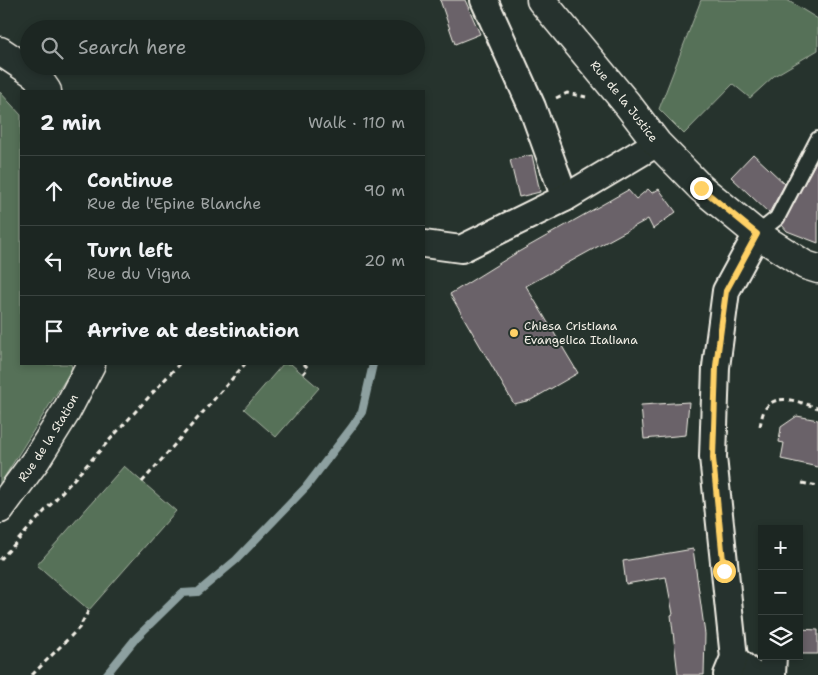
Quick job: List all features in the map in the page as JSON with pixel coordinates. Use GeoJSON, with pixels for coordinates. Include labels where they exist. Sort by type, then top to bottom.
{"type":"FeatureCollection","features":[{"type":"Feature","properties":{"kind":"street"},"geometry":{"type":"LineString","coordinates":[[484,0],[532,107],[565,198]]}},
{"type":"Feature","properties":{"kind":"street","name":"Rue de la Justice"},"geometry":{"type":"LineString","coordinates":[[425,244],[461,249],[565,198],[657,143],[541,0]]}},
{"type":"Feature","properties":{"kind":"street"},"geometry":{"type":"LineString","coordinates":[[0,51],[20,64]]}},
{"type":"Feature","properties":{"kind":"street"},"geometry":{"type":"LineString","coordinates":[[36,75],[46,90]]}},
{"type":"Feature","properties":{"kind":"street"},"geometry":{"type":"LineString","coordinates":[[657,143],[701,188],[757,234],[806,265],[818,269]]}},
{"type":"Feature","properties":{"kind":"street"},"geometry":{"type":"LineString","coordinates":[[753,675],[730,666],[713,458],[716,366],[726,291],[757,234]]}},
{"type":"Feature","properties":{"kind":"street","name":"Rue de la Station"},"geometry":{"type":"LineString","coordinates":[[0,509],[36,460],[66,412],[90,365]]}},
{"type":"Feature","properties":{"kind":"street"},"geometry":{"type":"LineString","coordinates":[[772,675],[773,660]]}},
{"type":"Feature","properties":{"kind":"lane"},"geometry":{"type":"LineString","coordinates":[[757,234],[777,218],[818,139]]}},
{"type":"Feature","properties":{"kind":"path"},"geometry":{"type":"LineString","coordinates":[[532,107],[567,93],[628,105]]}},
{"type":"Feature","properties":{"kind":"path"},"geometry":{"type":"LineString","coordinates":[[0,560],[178,365]]}},
{"type":"Feature","properties":{"kind":"path"},"geometry":{"type":"LineString","coordinates":[[142,482],[244,365]]}},
{"type":"Feature","properties":{"kind":"path"},"geometry":{"type":"LineString","coordinates":[[303,374],[308,368],[305,365]]}},
{"type":"Feature","properties":{"kind":"path"},"geometry":{"type":"LineString","coordinates":[[760,426],[764,411],[774,400],[784,398],[818,408]]}},
{"type":"Feature","properties":{"kind":"path"},"geometry":{"type":"LineString","coordinates":[[802,483],[818,486]]}},
{"type":"Feature","properties":{"kind":"path"},"geometry":{"type":"LineString","coordinates":[[32,675],[79,628],[89,610]]}},
{"type":"Feature","properties":{"kind":"green space"},"geometry":{"type":"Polygon","coordinates":[[[701,0],[787,0],[818,19],[818,50],[774,76],[750,98],[733,84],[684,134],[659,109],[701,0]]]}},
{"type":"Feature","properties":{"kind":"green space"},"geometry":{"type":"Polygon","coordinates":[[[0,92],[20,114],[20,365],[71,365],[72,369],[0,484],[0,92]]]}},
{"type":"Feature","properties":{"kind":"green space"},"geometry":{"type":"Polygon","coordinates":[[[282,365],[292,365],[319,388],[276,437],[244,409],[282,365]]]}},
{"type":"Feature","properties":{"kind":"green space"},"geometry":{"type":"Polygon","coordinates":[[[124,466],[176,511],[89,610],[37,565],[124,466]]]}},
{"type":"Feature","properties":{"kind":"building"},"geometry":{"type":"Polygon","coordinates":[[[440,0],[465,0],[480,34],[455,44],[440,0]]]}},
{"type":"Feature","properties":{"kind":"building"},"geometry":{"type":"Polygon","coordinates":[[[753,154],[785,184],[769,213],[731,177],[753,154]]]}},
{"type":"Feature","properties":{"kind":"building"},"geometry":{"type":"Polygon","coordinates":[[[532,155],[540,192],[519,197],[510,160],[532,155]]]}},
{"type":"Feature","properties":{"kind":"building"},"geometry":{"type":"Polygon","coordinates":[[[818,158],[818,243],[787,231],[782,225],[818,158]]]}},
{"type":"Feature","properties":{"kind":"building","name":"Chiesa Cristiana Evangelica Italiana"},"geometry":{"type":"Polygon","coordinates":[[[648,189],[652,193],[659,189],[676,212],[653,229],[648,219],[526,286],[578,373],[531,400],[514,404],[450,294],[513,255],[628,190],[636,199],[648,189]]]}},
{"type":"Feature","properties":{"kind":"building"},"geometry":{"type":"Polygon","coordinates":[[[689,402],[686,435],[644,439],[641,405],[689,402]]]}},
{"type":"Feature","properties":{"kind":"building"},"geometry":{"type":"Polygon","coordinates":[[[797,416],[818,420],[818,467],[781,459],[784,443],[779,442],[781,427],[797,416]]]}},
{"type":"Feature","properties":{"kind":"building"},"geometry":{"type":"Polygon","coordinates":[[[693,549],[705,634],[704,675],[678,675],[671,615],[673,614],[666,577],[626,584],[623,561],[693,549]]]}},
{"type":"Feature","properties":{"kind":"building"},"geometry":{"type":"Polygon","coordinates":[[[803,629],[818,630],[818,654],[803,654],[803,629]]]}},
{"type":"Feature","properties":{"kind":"waterway"},"geometry":{"type":"LineString","coordinates":[[106,675],[136,638],[182,593],[198,592],[236,560],[306,487],[362,412],[373,365]]}},
{"type":"Feature","properties":{"kind":"place","name":"Chiesa Cristiana Evangelica Italiana"},"geometry":{"type":"Point","coordinates":[514,333]}},
{"type":"Feature","properties":{"kind":"route"},"geometry":{"type":"LineString","coordinates":[[701,188],[757,234],[726,291],[716,366],[713,458],[724,571]]}}]}
